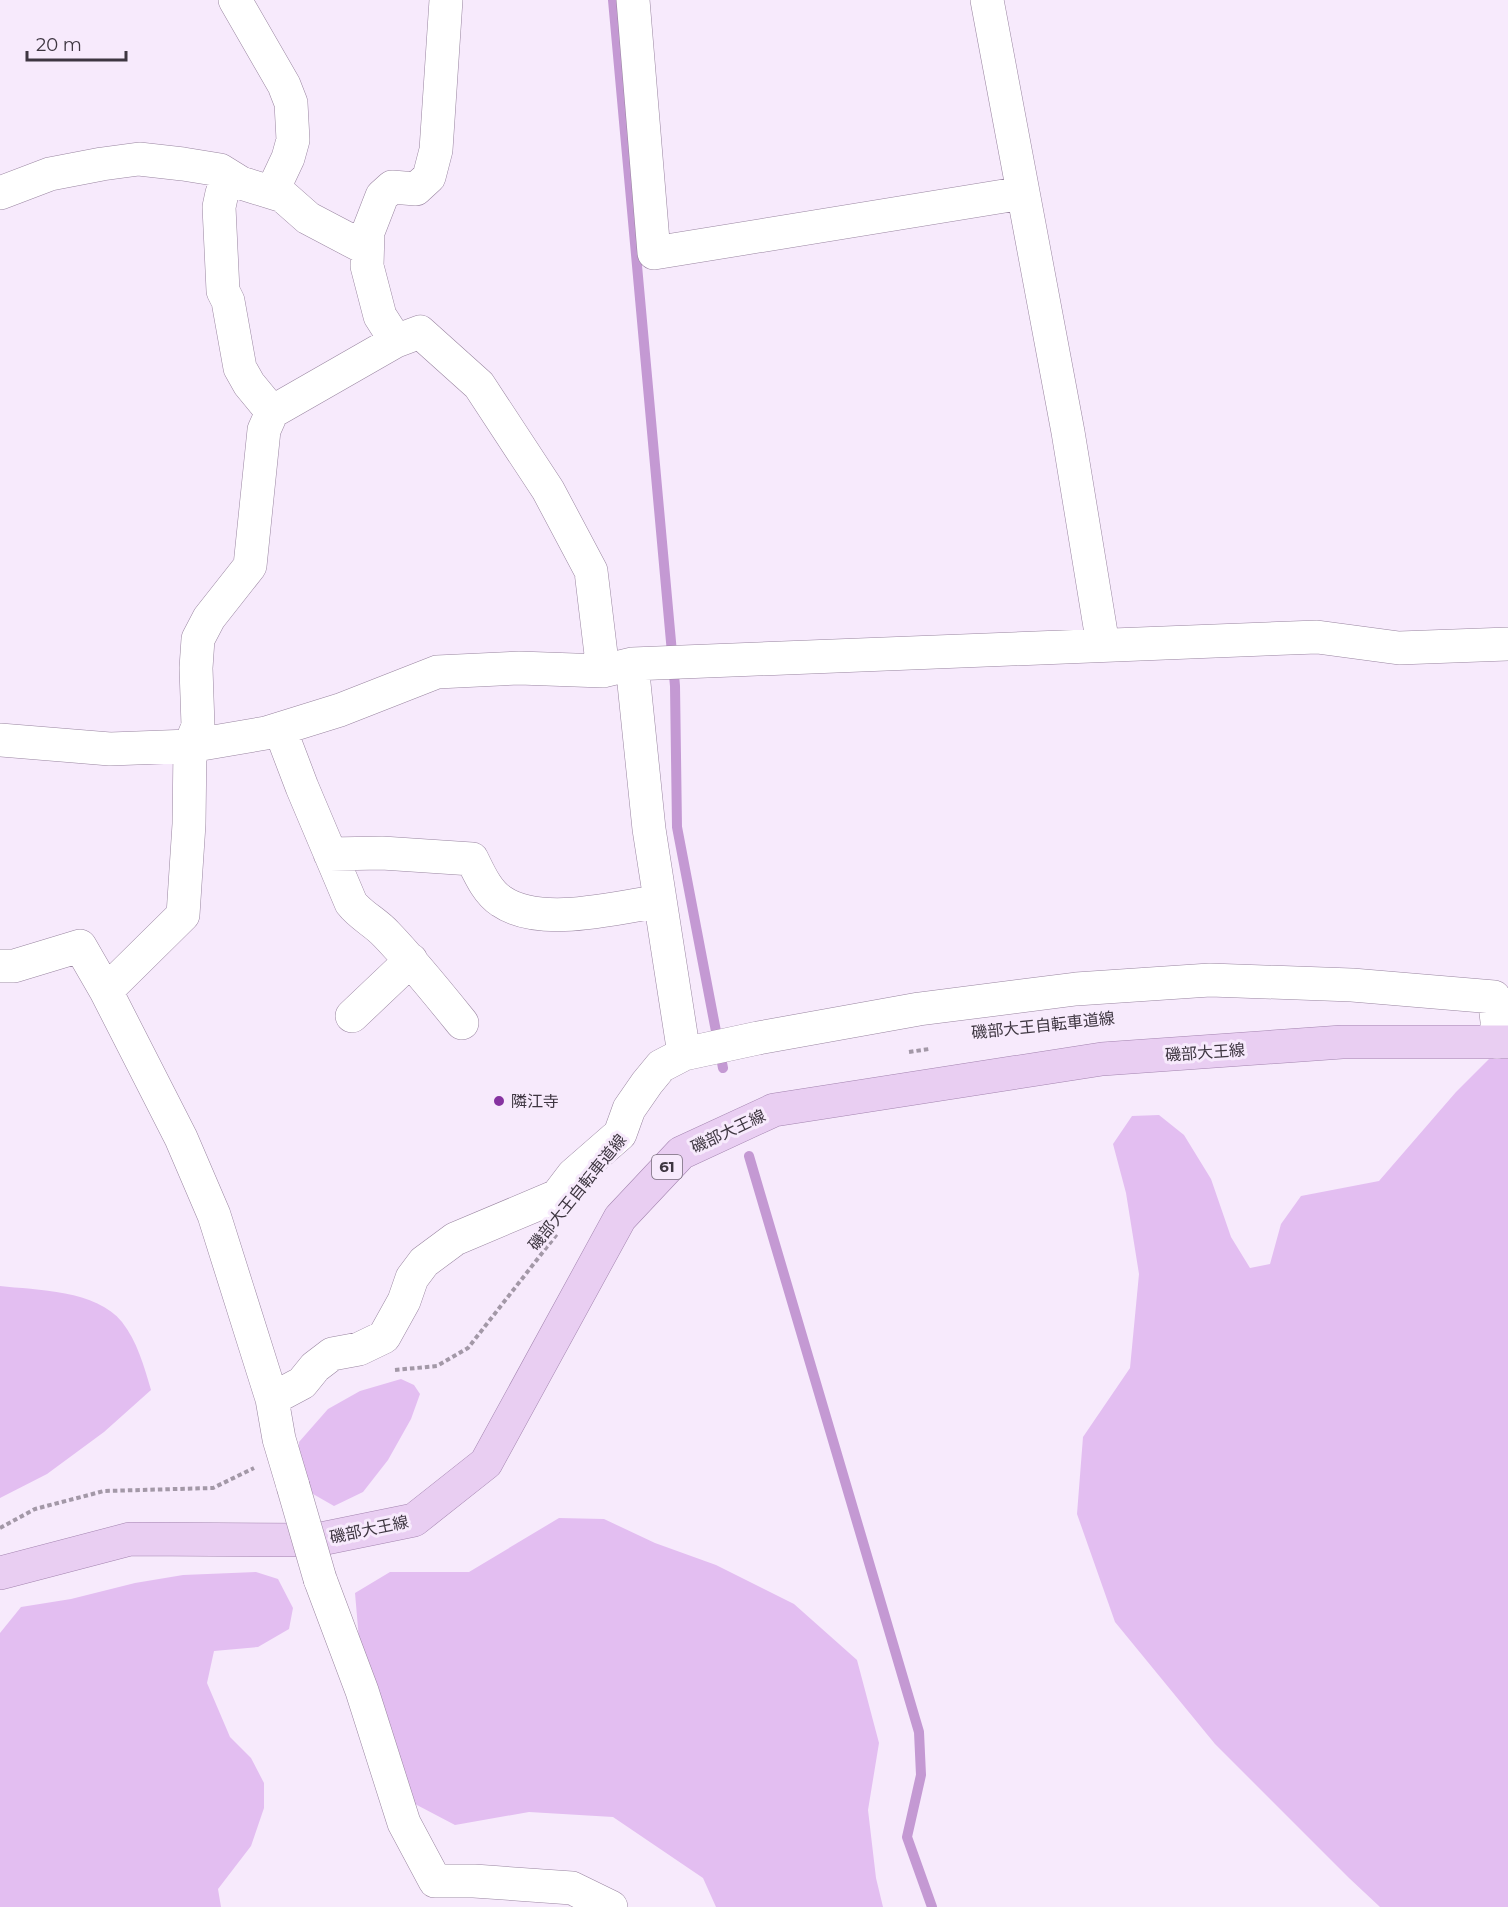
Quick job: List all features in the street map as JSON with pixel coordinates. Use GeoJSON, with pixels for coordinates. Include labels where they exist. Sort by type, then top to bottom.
{"type":"FeatureCollection","features":[{"type":"Feature","properties":{"kind":"main road","name":"磯部大王線"},"geometry":{"type":"LineString","coordinates":[[0,1573],[130,1539],[316,1540],[414,1520],[486,1463],[620,1218],[681,1153],[774,1110],[1102,1059],[1342,1042],[1502,1042]]}},
{"type":"Feature","properties":{"kind":"street"},"geometry":{"type":"LineString","coordinates":[[235,0],[284,85],[291,103],[293,140],[288,158],[272,192]]}},
{"type":"Feature","properties":{"kind":"street"},"geometry":{"type":"LineString","coordinates":[[396,341],[380,316],[367,266],[368,232],[382,196],[392,187],[416,189],[429,177],[436,150],[446,0]]}},
{"type":"Feature","properties":{"kind":"street"},"geometry":{"type":"LineString","coordinates":[[633,0],[654,253],[1023,193]]}},
{"type":"Feature","properties":{"kind":"street"},"geometry":{"type":"LineString","coordinates":[[987,0],[1068,432],[1103,645]]}},
{"type":"Feature","properties":{"kind":"street"},"geometry":{"type":"LineString","coordinates":[[0,193],[50,174],[139,159],[220,170],[241,183],[282,196],[308,218],[367,249]]}},
{"type":"Feature","properties":{"kind":"street"},"geometry":{"type":"LineString","coordinates":[[232,178],[222,193],[219,207],[223,291],[228,301],[240,368],[249,384],[272,412]]}},
{"type":"Feature","properties":{"kind":"street"},"geometry":{"type":"LineString","coordinates":[[106,991],[183,915],[189,824],[190,746],[198,726],[196,668],[198,639],[209,618],[250,566],[264,430],[272,412],[396,341],[420,332],[478,385],[548,490],[591,571],[617,668],[649,829],[684,1054]]}},
{"type":"Feature","properties":{"kind":"street"},"geometry":{"type":"LineString","coordinates":[[0,740],[110,749],[190,746],[280,729],[340,710],[437,672],[519,668],[617,668],[1317,637],[1399,648],[1508,644]]}},
{"type":"Feature","properties":{"kind":"street"},"geometry":{"type":"LineString","coordinates":[[280,729],[351,903],[358,912],[381,928],[411,960],[462,1023]]}},
{"type":"Feature","properties":{"kind":"street"},"geometry":{"type":"LineString","coordinates":[[330,854],[382,853],[472,859],[484,882],[499,900],[519,911],[544,915],[567,915],[660,901]]}},
{"type":"Feature","properties":{"kind":"street"},"geometry":{"type":"LineString","coordinates":[[0,966],[14,966],[80,946],[106,991],[180,1138],[214,1215],[272,1399],[279,1438],[320,1579],[362,1691],[404,1823],[435,1881],[474,1881],[572,1888],[611,1907]]}},
{"type":"Feature","properties":{"kind":"street"},"geometry":{"type":"LineString","coordinates":[[352,1016],[411,960]]}},
{"type":"Feature","properties":{"kind":"street"},"geometry":{"type":"LineString","coordinates":[[272,1399],[302,1383],[315,1367],[332,1354],[359,1349],[384,1337],[404,1301],[412,1278],[424,1262],[455,1239],[557,1196],[573,1175],[620,1134],[629,1109],[661,1066],[684,1054],[919,1009],[1076,989],[1210,980],[1352,985],[1494,997],[1502,1042]]}},
{"type":"Feature","properties":{"kind":"path"},"geometry":{"type":"LineString","coordinates":[[907,1053],[930,1049]]}},
{"type":"Feature","properties":{"kind":"path","name":"磯部大王自転車道線"},"geometry":{"type":"LineString","coordinates":[[389,1371],[437,1366],[468,1348],[563,1227]]}},
{"type":"Feature","properties":{"kind":"path"},"geometry":{"type":"LineString","coordinates":[[0,1528],[35,1509],[104,1491],[213,1488],[254,1468],[279,1438]]}},
{"type":"Feature","properties":{"kind":"shaded area"},"geometry":{"type":"Polygon","coordinates":[[[1508,1040],[1508,1907],[1380,1907],[1215,1744],[1115,1622],[1077,1514],[1083,1437],[1130,1368],[1139,1274],[1126,1193],[1113,1144],[1132,1116],[1159,1115],[1184,1135],[1211,1179],[1231,1237],[1250,1268],[1270,1264],[1281,1224],[1301,1196],[1379,1181],[1456,1092],[1508,1040]]]}},
{"type":"Feature","properties":{"kind":"shaded area"},"geometry":{"type":"Polygon","coordinates":[[[0,1286],[65,1294],[97,1303],[111,1311],[132,1337],[151,1390],[104,1432],[47,1474],[0,1498],[0,1286]]]}},
{"type":"Feature","properties":{"kind":"shaded area"},"geometry":{"type":"Polygon","coordinates":[[[401,1379],[414,1385],[420,1394],[411,1419],[388,1460],[363,1492],[334,1506],[313,1494],[299,1465],[299,1442],[328,1409],[360,1391],[401,1379]]]}},
{"type":"Feature","properties":{"kind":"shaded area"},"geometry":{"type":"Polygon","coordinates":[[[559,1518],[604,1519],[655,1543],[716,1565],[794,1604],[857,1660],[879,1743],[868,1810],[876,1878],[883,1907],[716,1907],[703,1878],[613,1817],[529,1812],[455,1825],[415,1804],[360,1651],[355,1593],[390,1572],[469,1572],[559,1518]]]}},
{"type":"Feature","properties":{"kind":"shaded area"},"geometry":{"type":"Polygon","coordinates":[[[256,1572],[278,1579],[293,1608],[289,1629],[258,1647],[214,1651],[207,1683],[230,1737],[251,1758],[264,1783],[264,1808],[251,1846],[218,1889],[221,1907],[0,1907],[0,1633],[21,1607],[71,1599],[135,1583],[183,1575],[256,1572]]]}},
{"type":"Feature","properties":{"kind":"waterway"},"geometry":{"type":"LineString","coordinates":[[613,0],[675,686],[677,827],[723,1068]]}},
{"type":"Feature","properties":{"kind":"waterway"},"geometry":{"type":"LineString","coordinates":[[749,1156],[919,1732],[921,1775],[907,1837],[932,1907]]}},
{"type":"Feature","properties":{"kind":"place","name":"隣江寺"},"geometry":{"type":"Point","coordinates":[499,1101]}}]}
